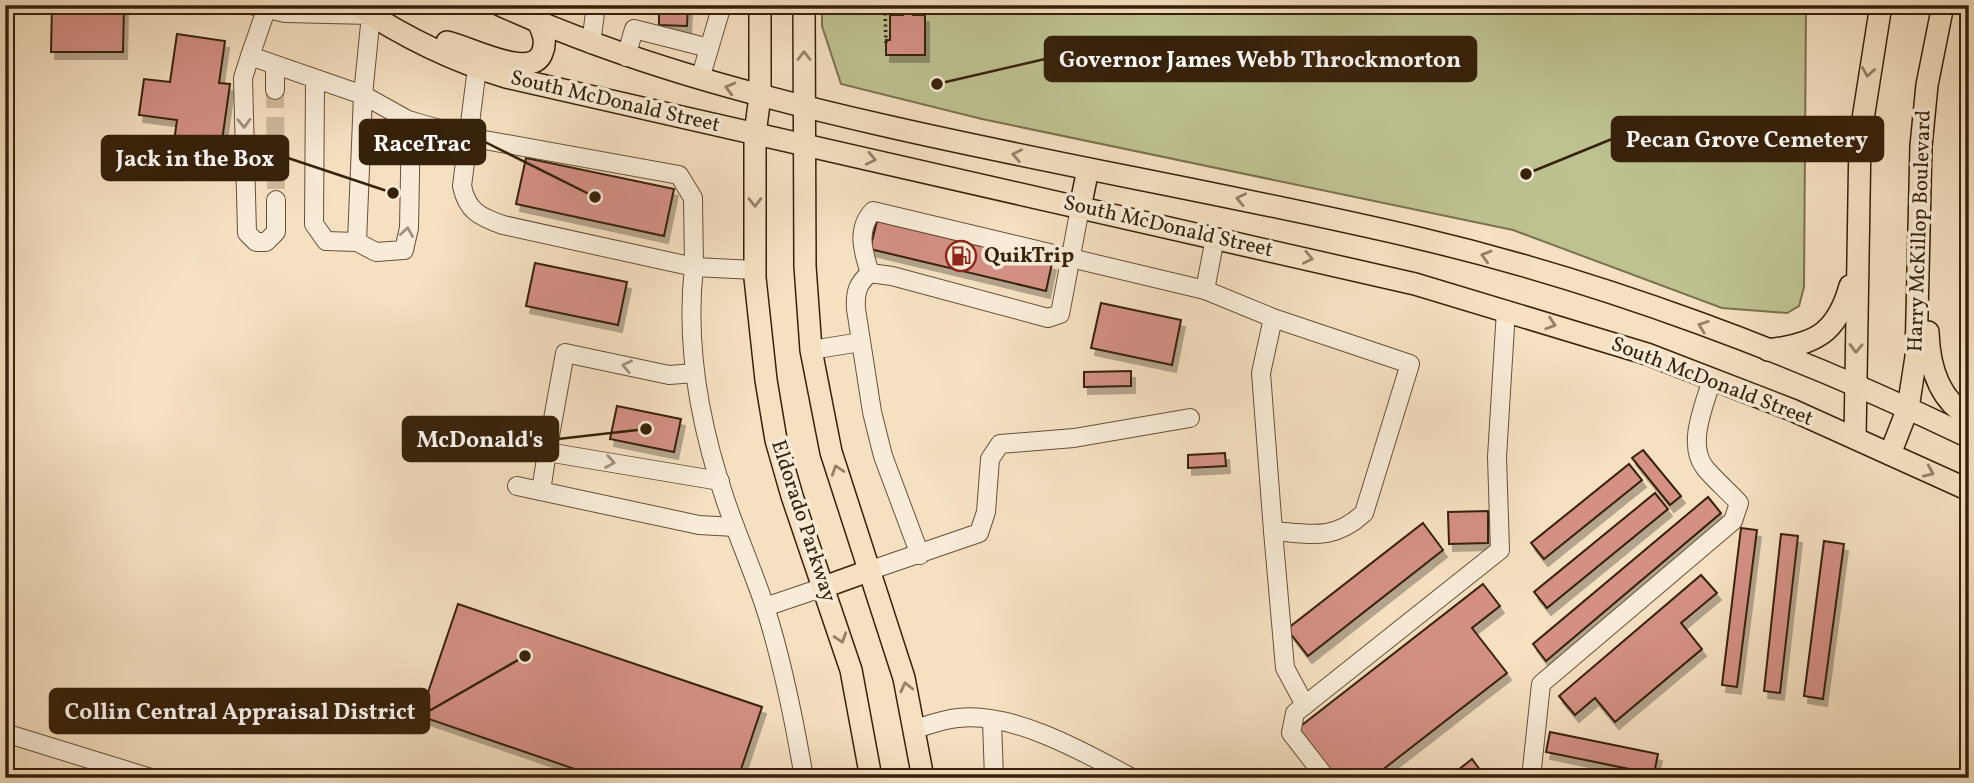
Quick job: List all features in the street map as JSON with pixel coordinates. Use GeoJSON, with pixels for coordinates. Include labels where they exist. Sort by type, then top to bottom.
{"type":"FeatureCollection","features":[{"type":"Feature","properties":{"kind":"main road","name":"Eldorado Parkway"},"geometry":{"type":"LineString","coordinates":[[760,5],[760,96],[755,134],[755,270],[760,331],[776,440],[853,679],[872,778]]}},
{"type":"Feature","properties":{"kind":"main road"},"geometry":{"type":"LineString","coordinates":[[804,5],[805,266],[811,350],[831,452],[894,637],[923,778]]}},
{"type":"Feature","properties":{"kind":"main road"},"geometry":{"type":"LineString","coordinates":[[1855,438],[1860,138],[1881,5]]}},
{"type":"Feature","properties":{"kind":"main road","name":"Harry McKillop Boulevard"},"geometry":{"type":"LineString","coordinates":[[1890,454],[1908,408],[1916,357],[1923,119],[1943,5]]}},
{"type":"Feature","properties":{"kind":"main road","name":"South McDonald Street"},"geometry":{"type":"LineString","coordinates":[[504,7],[626,57],[803,108],[960,144],[1232,197],[1485,255],[1686,320],[1855,386],[1969,437]]}},
{"type":"Feature","properties":{"kind":"main road","name":"South McDonald Street"},"geometry":{"type":"LineString","coordinates":[[364,10],[420,42],[477,68],[755,134],[1355,269],[1506,310],[1712,379],[1969,489]]}},
{"type":"Feature","properties":{"kind":"main road"},"geometry":{"type":"LineString","coordinates":[[420,42],[449,42],[516,65],[529,65],[540,58],[544,51],[544,38],[538,22]]}},
{"type":"Feature","properties":{"kind":"main road"},"geometry":{"type":"LineString","coordinates":[[959,180],[960,144]]}},
{"type":"Feature","properties":{"kind":"main road"},"geometry":{"type":"LineString","coordinates":[[1080,208],[1087,169]]}},
{"type":"Feature","properties":{"kind":"main road"},"geometry":{"type":"LineString","coordinates":[[1919,234],[1928,298],[1932,366],[1947,398],[1969,417]]}},
{"type":"Feature","properties":{"kind":"main road"},"geometry":{"type":"LineString","coordinates":[[1766,351],[1809,342],[1834,324],[1843,312],[1857,260]]}},
{"type":"Feature","properties":{"kind":"main road"},"geometry":{"type":"LineString","coordinates":[[824,587],[871,570]]}},
{"type":"Feature","properties":{"kind":"street"},"geometry":{"type":"LineString","coordinates":[[591,44],[596,5]]}},
{"type":"Feature","properties":{"kind":"street"},"geometry":{"type":"LineString","coordinates":[[700,79],[722,5]]}},
{"type":"Feature","properties":{"kind":"street"},"geometry":{"type":"LineString","coordinates":[[276,200],[276,232],[266,242],[256,242],[247,233],[243,78],[250,56],[258,8],[364,10],[358,242]]}},
{"type":"Feature","properties":{"kind":"street"},"geometry":{"type":"LineString","coordinates":[[626,57],[634,29],[709,48]]}},
{"type":"Feature","properties":{"kind":"street"},"geometry":{"type":"LineString","coordinates":[[250,56],[315,81],[363,95],[411,121],[468,137],[679,175],[693,198],[691,356],[720,481],[765,607],[790,692],[804,778]]}},
{"type":"Feature","properties":{"kind":"street"},"geometry":{"type":"LineString","coordinates":[[275,66],[275,90]]}},
{"type":"Feature","properties":{"kind":"street"},"geometry":{"type":"LineString","coordinates":[[477,68],[462,186],[465,201],[477,216],[503,225],[694,267],[755,270]]}},
{"type":"Feature","properties":{"kind":"street"},"geometry":{"type":"LineString","coordinates":[[315,81],[314,224],[326,241],[358,242],[376,252],[404,250],[409,228],[411,121]]}},
{"type":"Feature","properties":{"kind":"street"},"geometry":{"type":"LineString","coordinates":[[920,555],[883,456],[872,412],[855,293],[860,281],[870,273],[892,276],[1048,318],[1060,314],[1080,208]]}},
{"type":"Feature","properties":{"kind":"street"},"geometry":{"type":"LineString","coordinates":[[870,273],[861,246],[866,218],[873,211],[1205,290],[1273,318],[1410,364],[1364,513],[1348,528],[1327,534],[1273,531]]}},
{"type":"Feature","properties":{"kind":"street"},"geometry":{"type":"LineString","coordinates":[[1205,290],[1215,238]]}},
{"type":"Feature","properties":{"kind":"street"},"geometry":{"type":"LineString","coordinates":[[1326,778],[1291,733],[1295,713],[1500,550],[1497,457],[1506,310]]}},
{"type":"Feature","properties":{"kind":"street"},"geometry":{"type":"LineString","coordinates":[[1273,318],[1261,373],[1273,531],[1285,668],[1305,705]]}},
{"type":"Feature","properties":{"kind":"street"},"geometry":{"type":"LineString","coordinates":[[811,350],[861,342]]}},
{"type":"Feature","properties":{"kind":"street"},"geometry":{"type":"LineString","coordinates":[[541,491],[565,353],[669,375],[695,373]]}},
{"type":"Feature","properties":{"kind":"street"},"geometry":{"type":"LineString","coordinates":[[1531,778],[1541,684],[1733,521],[1739,503],[1703,467],[1698,449],[1697,430],[1712,379]]}},
{"type":"Feature","properties":{"kind":"street"},"geometry":{"type":"LineString","coordinates":[[871,570],[979,533],[986,512],[990,458],[1000,444],[1074,438],[1190,418]]}},
{"type":"Feature","properties":{"kind":"street"},"geometry":{"type":"LineString","coordinates":[[547,452],[720,481]]}},
{"type":"Feature","properties":{"kind":"street"},"geometry":{"type":"LineString","coordinates":[[517,486],[699,525],[735,527]]}},
{"type":"Feature","properties":{"kind":"street"},"geometry":{"type":"LineString","coordinates":[[765,607],[824,587]]}},
{"type":"Feature","properties":{"kind":"street"},"geometry":{"type":"LineString","coordinates":[[915,729],[956,718],[992,721],[1074,747],[1132,778]]}},
{"type":"Feature","properties":{"kind":"street"},"geometry":{"type":"LineString","coordinates":[[992,721],[994,778]]}},
{"type":"Feature","properties":{"kind":"street"},"geometry":{"type":"LineString","coordinates":[[5,733],[126,774],[151,778]]}},
{"type":"Feature","properties":{"kind":"path"},"geometry":{"type":"LineString","coordinates":[[862,5],[862,9],[909,10]]}},
{"type":"Feature","properties":{"kind":"path"},"geometry":{"type":"LineString","coordinates":[[886,8],[886,45]]}},
{"type":"Feature","properties":{"kind":"green space"},"geometry":{"type":"Polygon","coordinates":[[[822,5],[1806,5],[1804,287],[1799,306],[1787,313],[1722,308],[1513,230],[982,119],[841,84],[822,26],[822,5]]]}},
{"type":"Feature","properties":{"kind":"building"},"geometry":{"type":"Polygon","coordinates":[[[52,5],[124,5],[123,52],[51,52],[52,5]]]}},
{"type":"Feature","properties":{"kind":"building"},"geometry":{"type":"Polygon","coordinates":[[[659,5],[688,5],[687,26],[659,25],[659,5]]]}},
{"type":"Feature","properties":{"kind":"building"},"geometry":{"type":"Polygon","coordinates":[[[903,10],[913,10],[913,15],[925,15],[925,55],[886,55],[886,40],[890,40],[890,15],[903,15],[903,10]]]}},
{"type":"Feature","properties":{"kind":"building"},"geometry":{"type":"Polygon","coordinates":[[[177,34],[225,41],[219,83],[230,84],[221,148],[174,142],[177,120],[139,115],[144,79],[170,82],[177,34]]]}},
{"type":"Feature","properties":{"kind":"building"},"geometry":{"type":"Polygon","coordinates":[[[526,158],[674,189],[664,236],[516,204],[526,158]]]}},
{"type":"Feature","properties":{"kind":"building","name":"QuikTrip"},"geometry":{"type":"Polygon","coordinates":[[[877,221],[1052,263],[1046,291],[870,249],[877,221]]]}},
{"type":"Feature","properties":{"kind":"building"},"geometry":{"type":"Polygon","coordinates":[[[535,263],[627,282],[618,325],[526,306],[535,263]]]}},
{"type":"Feature","properties":{"kind":"building"},"geometry":{"type":"Polygon","coordinates":[[[1101,303],[1181,320],[1172,365],[1091,348],[1101,303]]]}},
{"type":"Feature","properties":{"kind":"building"},"geometry":{"type":"Polygon","coordinates":[[[1131,371],[1131,386],[1084,387],[1084,372],[1131,371]]]}},
{"type":"Feature","properties":{"kind":"building"},"geometry":{"type":"Polygon","coordinates":[[[617,406],[681,419],[674,452],[610,439],[617,406]]]}},
{"type":"Feature","properties":{"kind":"building"},"geometry":{"type":"Polygon","coordinates":[[[1643,450],[1681,496],[1670,505],[1632,458],[1643,450]]]}},
{"type":"Feature","properties":{"kind":"building"},"geometry":{"type":"Polygon","coordinates":[[[1225,453],[1226,466],[1188,468],[1188,455],[1225,453]]]}},
{"type":"Feature","properties":{"kind":"building"},"geometry":{"type":"Polygon","coordinates":[[[1629,464],[1642,480],[1544,559],[1531,543],[1629,464]]]}},
{"type":"Feature","properties":{"kind":"building"},"geometry":{"type":"Polygon","coordinates":[[[1655,493],[1668,509],[1547,608],[1534,592],[1655,493]]]}},
{"type":"Feature","properties":{"kind":"building"},"geometry":{"type":"Polygon","coordinates":[[[1708,497],[1721,513],[1546,661],[1533,644],[1708,497]]]}},
{"type":"Feature","properties":{"kind":"building"},"geometry":{"type":"Polygon","coordinates":[[[1488,511],[1488,543],[1449,544],[1448,512],[1488,511]]]}},
{"type":"Feature","properties":{"kind":"building"},"geometry":{"type":"Polygon","coordinates":[[[1423,523],[1443,550],[1308,656],[1287,629],[1423,523]]]}},
{"type":"Feature","properties":{"kind":"building"},"geometry":{"type":"Polygon","coordinates":[[[1741,528],[1757,530],[1737,687],[1722,685],[1741,528]]]}},
{"type":"Feature","properties":{"kind":"building"},"geometry":{"type":"Polygon","coordinates":[[[1781,534],[1798,536],[1780,693],[1764,691],[1781,534]]]}},
{"type":"Feature","properties":{"kind":"building"},"geometry":{"type":"Polygon","coordinates":[[[1824,541],[1844,544],[1823,699],[1804,696],[1824,541]]]}},
{"type":"Feature","properties":{"kind":"building"},"geometry":{"type":"Polygon","coordinates":[[[1701,575],[1717,593],[1681,623],[1702,649],[1615,722],[1595,698],[1575,715],[1559,696],[1701,575]]]}},
{"type":"Feature","properties":{"kind":"building"},"geometry":{"type":"Polygon","coordinates":[[[1483,584],[1500,606],[1472,628],[1507,673],[1372,778],[1334,778],[1297,729],[1483,584]]]}},
{"type":"Feature","properties":{"kind":"building"},"geometry":{"type":"Polygon","coordinates":[[[458,604],[762,707],[738,778],[601,778],[420,716],[458,604]]]}},
{"type":"Feature","properties":{"kind":"building"},"geometry":{"type":"Polygon","coordinates":[[[1550,732],[1658,754],[1654,774],[1546,752],[1550,732]]]}},
{"type":"Feature","properties":{"kind":"building"},"geometry":{"type":"Polygon","coordinates":[[[1472,759],[1486,778],[1448,778],[1472,759]]]}},
{"type":"Feature","properties":{"kind":"tunnel"},"geometry":{"type":"LineString","coordinates":[[275,90],[276,200]]}},
{"type":"Feature","properties":{"kind":"place","name":"Governor James Webb Throckmorton"},"geometry":{"type":"Point","coordinates":[937,84]}},
{"type":"Feature","properties":{"kind":"place","name":"Pecan Grove Cemetery"},"geometry":{"type":"Point","coordinates":[1526,174]}},
{"type":"Feature","properties":{"kind":"place","name":"Jack in the Box"},"geometry":{"type":"Point","coordinates":[393,193]}},
{"type":"Feature","properties":{"kind":"place","name":"RaceTrac"},"geometry":{"type":"Point","coordinates":[595,197]}},
{"type":"Feature","properties":{"kind":"place","name":"QuikTrip"},"geometry":{"type":"Point","coordinates":[961,256]}},
{"type":"Feature","properties":{"kind":"place","name":"McDonald's"},"geometry":{"type":"Point","coordinates":[646,429]}},
{"type":"Feature","properties":{"kind":"place","name":"Collin Central Appraisal District"},"geometry":{"type":"Point","coordinates":[525,656]}}]}
